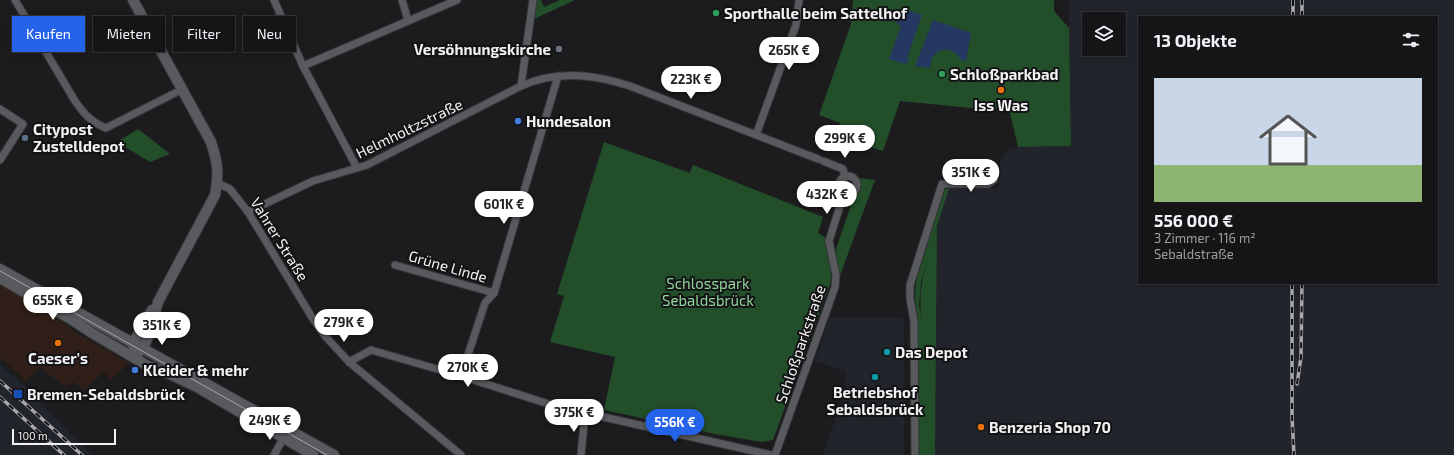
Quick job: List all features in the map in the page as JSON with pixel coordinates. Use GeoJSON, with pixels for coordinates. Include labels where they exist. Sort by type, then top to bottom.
{"type":"FeatureCollection","features":[{"type":"Feature","properties":{"kind":"main road"},"geometry":{"type":"LineString","coordinates":[[133,0],[181,90],[211,142],[218,163],[218,177],[215,195],[154,307],[134,357]]}},
{"type":"Feature","properties":{"kind":"main road"},"geometry":{"type":"LineString","coordinates":[[0,269],[334,455]]}},
{"type":"Feature","properties":{"kind":"main road"},"geometry":{"type":"LineString","coordinates":[[0,278],[148,366],[197,387],[284,437],[312,455]]}},
{"type":"Feature","properties":{"kind":"main road"},"geometry":{"type":"LineString","coordinates":[[138,345],[148,337],[158,302]]}},
{"type":"Feature","properties":{"kind":"main road"},"geometry":{"type":"LineString","coordinates":[[148,337],[153,344],[169,356],[171,363]]}},
{"type":"Feature","properties":{"kind":"street"},"geometry":{"type":"LineString","coordinates":[[15,0],[75,101],[85,114],[96,124],[106,128],[181,90]]}},
{"type":"Feature","properties":{"kind":"street"},"geometry":{"type":"LineString","coordinates":[[274,0],[303,66],[357,168]]}},
{"type":"Feature","properties":{"kind":"street"},"geometry":{"type":"LineString","coordinates":[[402,0],[408,20]]}},
{"type":"Feature","properties":{"kind":"street"},"geometry":{"type":"LineString","coordinates":[[303,66],[457,0]]}},
{"type":"Feature","properties":{"kind":"street"},"geometry":{"type":"LineString","coordinates":[[521,86],[533,0]]}},
{"type":"Feature","properties":{"kind":"street"},"geometry":{"type":"LineString","coordinates":[[756,135],[796,25],[799,0]]}},
{"type":"Feature","properties":{"kind":"street"},"geometry":{"type":"LineString","coordinates":[[461,376],[485,302],[494,293],[558,76]]}},
{"type":"Feature","properties":{"kind":"street","name":"Helmholtzstraße"},"geometry":{"type":"LineString","coordinates":[[248,212],[313,181],[366,165],[521,86],[537,79],[558,76],[588,76],[610,79],[843,169],[845,177]]}},
{"type":"Feature","properties":{"kind":"street"},"geometry":{"type":"LineString","coordinates":[[0,109],[23,124],[0,160]]}},
{"type":"Feature","properties":{"kind":"street"},"geometry":{"type":"LineString","coordinates":[[849,176],[853,178],[857,185],[855,191],[852,193],[844,193],[840,190],[839,185],[841,180],[849,176]]}},
{"type":"Feature","properties":{"kind":"street"},"geometry":{"type":"LineString","coordinates":[[915,455],[914,322],[910,298],[910,285],[942,184],[988,184],[994,180]]}},
{"type":"Feature","properties":{"kind":"street","name":"Vahrer Straße"},"geometry":{"type":"LineString","coordinates":[[217,184],[230,189],[248,212],[313,319],[337,350],[349,362],[461,455]]}},
{"type":"Feature","properties":{"kind":"street","name":"Schloßparkstraße"},"geometry":{"type":"LineString","coordinates":[[775,455],[835,287],[836,275],[829,237],[844,193]]}},
{"type":"Feature","properties":{"kind":"street","name":"Grüne Linde"},"geometry":{"type":"LineString","coordinates":[[395,265],[494,293]]}},
{"type":"Feature","properties":{"kind":"street"},"geometry":{"type":"LineString","coordinates":[[349,362],[371,350],[461,376],[555,406],[771,455]]}},
{"type":"Feature","properties":{"kind":"street"},"geometry":{"type":"LineString","coordinates":[[581,455],[585,413]]}},
{"type":"Feature","properties":{"kind":"street"},"geometry":{"type":"LineString","coordinates":[[274,455],[284,437]]}},
{"type":"Feature","properties":{"kind":"shaded area"},"geometry":{"type":"Polygon","coordinates":[[[1069,0],[1454,0],[1454,455],[935,455],[937,226],[949,189],[999,188],[1000,162],[1002,156],[1008,150],[1018,147],[1071,146],[1069,0]]]}},
{"type":"Feature","properties":{"kind":"shaded area"},"geometry":{"type":"Polygon","coordinates":[[[0,284],[50,312],[73,331],[129,363],[111,380],[104,372],[84,390],[72,381],[66,387],[40,367],[26,381],[0,357],[0,284]]]}},
{"type":"Feature","properties":{"kind":"shaded area","name":"Betriebshof Sebaldsbrück"},"geometry":{"type":"Polygon","coordinates":[[[830,317],[904,318],[904,455],[823,455],[846,389],[846,372],[815,361],[830,317]]]}},
{"type":"Feature","properties":{"kind":"shaded area"},"geometry":{"type":"Polygon","coordinates":[[[0,364],[23,385],[92,455],[0,455],[0,364]]]}},
{"type":"Feature","properties":{"kind":"green space"},"geometry":{"type":"Polygon","coordinates":[[[537,0],[541,0],[544,7],[560,0],[575,0],[534,19],[537,0]]]}},
{"type":"Feature","properties":{"kind":"green space","name":"Schloßparkbad"},"geometry":{"type":"Polygon","coordinates":[[[853,0],[1054,0],[1054,11],[1069,28],[1071,146],[1018,147],[1009,109],[971,108],[900,101],[883,151],[836,135],[840,123],[819,115],[851,24],[853,0]]]}},
{"type":"Feature","properties":{"kind":"green space"},"geometry":{"type":"Polygon","coordinates":[[[138,129],[170,154],[150,162],[117,142],[138,129]]]}},
{"type":"Feature","properties":{"kind":"green space","name":"Schlosspark Sebaldsbrück"},"geometry":{"type":"Polygon","coordinates":[[[604,142],[690,173],[693,165],[823,217],[818,233],[825,237],[828,249],[831,266],[830,284],[773,440],[762,442],[715,434],[604,410],[615,357],[550,342],[564,296],[557,294],[604,142]]]}},
{"type":"Feature","properties":{"kind":"green space"},"geometry":{"type":"Polygon","coordinates":[[[859,178],[875,180],[838,281],[836,249],[857,191],[859,178]]]}},
{"type":"Feature","properties":{"kind":"green space"},"geometry":{"type":"Polygon","coordinates":[[[945,189],[949,189],[921,282],[919,306],[922,320],[923,419],[918,423],[918,318],[915,288],[945,189]]]}},
{"type":"Feature","properties":{"kind":"green space"},"geometry":{"type":"Polygon","coordinates":[[[937,226],[935,455],[919,455],[918,423],[922,320],[921,296],[924,273],[937,226]]]}},
{"type":"Feature","properties":{"kind":"water"},"geometry":{"type":"Polygon","coordinates":[[[894,10],[907,10],[922,15],[907,58],[909,59],[905,64],[889,59],[901,26],[894,21],[894,10]]]}},
{"type":"Feature","properties":{"kind":"water"},"geometry":{"type":"Polygon","coordinates":[[[933,20],[971,33],[966,61],[961,60],[952,51],[942,50],[937,52],[934,56],[931,61],[930,68],[915,66],[933,20]]]}},
{"type":"Feature","properties":{"kind":"tram line"},"geometry":{"type":"LineString","coordinates":[[0,271],[327,455]]}},
{"type":"Feature","properties":{"kind":"railway"},"geometry":{"type":"LineString","coordinates":[[1293,0],[1293,16]]}},
{"type":"Feature","properties":{"kind":"railway"},"geometry":{"type":"LineString","coordinates":[[1302,0],[1302,16]]}},
{"type":"Feature","properties":{"kind":"railway"},"geometry":{"type":"LineString","coordinates":[[1292,284],[1292,417],[1294,455]]}},
{"type":"Feature","properties":{"kind":"railway"},"geometry":{"type":"LineString","coordinates":[[1297,384],[1301,357],[1302,284]]}},
{"type":"Feature","properties":{"kind":"railway"},"geometry":{"type":"LineString","coordinates":[[0,381],[82,455]]}},
{"type":"Feature","properties":{"kind":"railway"},"geometry":{"type":"LineString","coordinates":[[0,397],[64,455]]}},
{"type":"Feature","properties":{"kind":"place","name":"Sporthalle beim Sattelhof"},"geometry":{"type":"Point","coordinates":[716,13]}},
{"type":"Feature","properties":{"kind":"place","name":"Versöhnungskirche"},"geometry":{"type":"Point","coordinates":[559,49]}},
{"type":"Feature","properties":{"kind":"place","name":"Schloßparkbad"},"geometry":{"type":"Point","coordinates":[942,74]}},
{"type":"Feature","properties":{"kind":"place","name":"Iss Was"},"geometry":{"type":"Point","coordinates":[1001,90]}},
{"type":"Feature","properties":{"kind":"place","name":"Hundesalon"},"geometry":{"type":"Point","coordinates":[518,121]}},
{"type":"Feature","properties":{"kind":"place","name":"Citypost Zustelldepot"},"geometry":{"type":"Point","coordinates":[25,138]}},
{"type":"Feature","properties":{"kind":"place","name":"Caeser's"},"geometry":{"type":"Point","coordinates":[58,343]}},
{"type":"Feature","properties":{"kind":"place","name":"Das Depot"},"geometry":{"type":"Point","coordinates":[887,352]}},
{"type":"Feature","properties":{"kind":"place","name":"Kleider & mehr"},"geometry":{"type":"Point","coordinates":[135,370]}},
{"type":"Feature","properties":{"kind":"place","name":"Betriebshof Sebaldsbrück"},"geometry":{"type":"Point","coordinates":[875,377]}},
{"type":"Feature","properties":{"kind":"place","name":"Bremen-Sebaldsbrück"},"geometry":{"type":"Point","coordinates":[18,394]}},
{"type":"Feature","properties":{"kind":"place","name":"Benzeria Shop 70"},"geometry":{"type":"Point","coordinates":[981,427]}}]}
